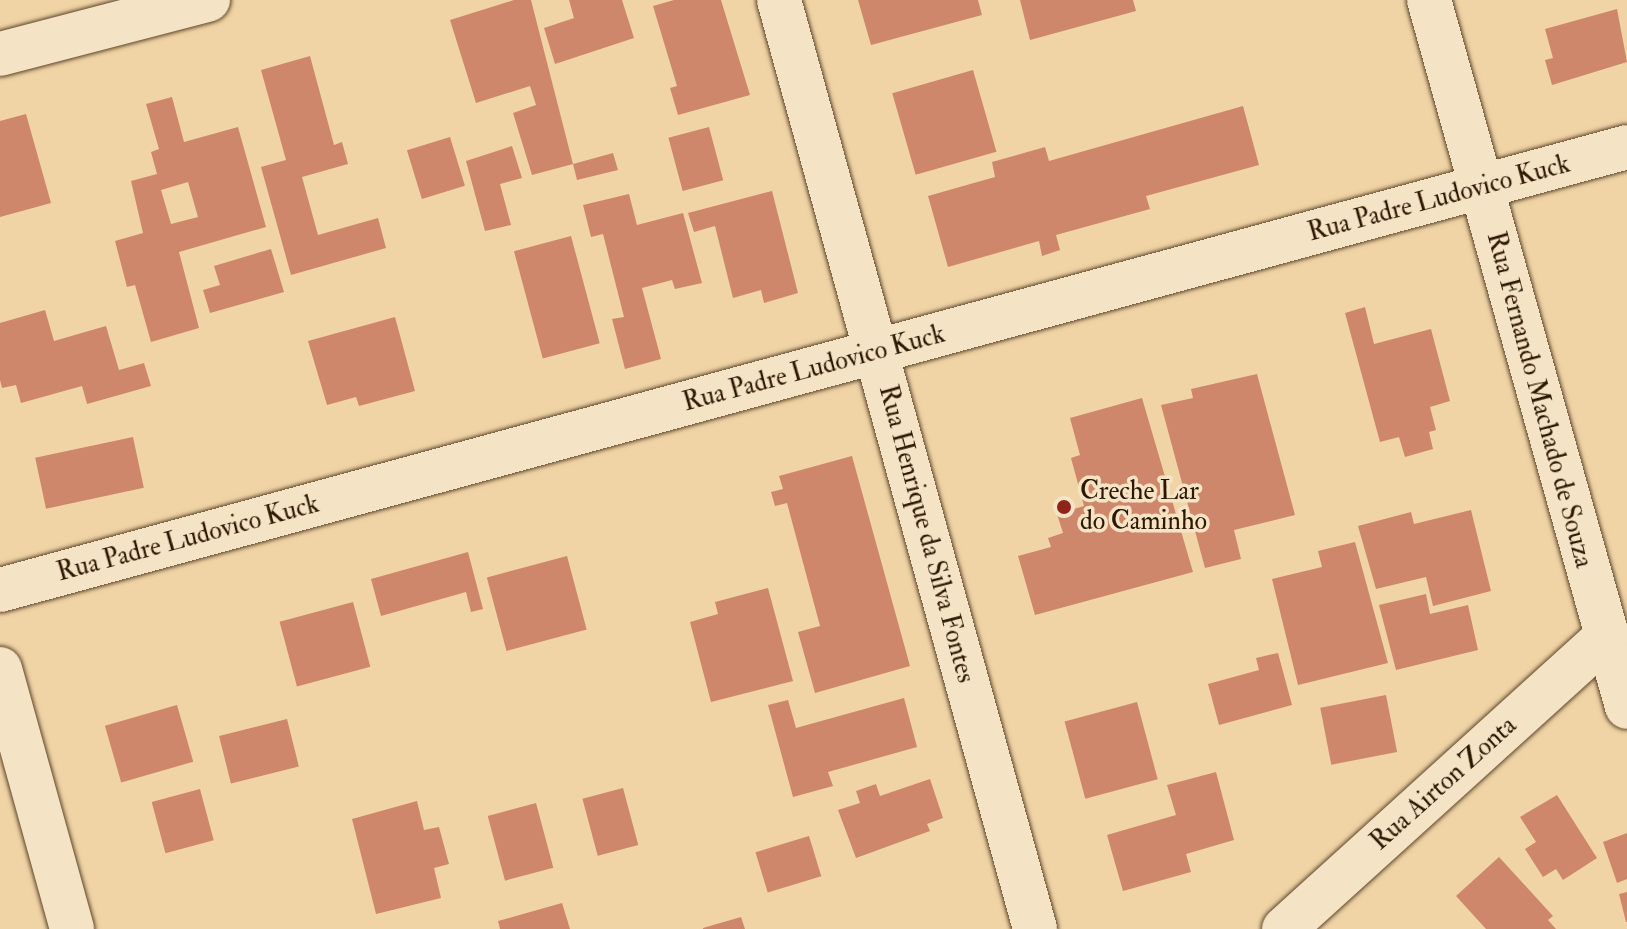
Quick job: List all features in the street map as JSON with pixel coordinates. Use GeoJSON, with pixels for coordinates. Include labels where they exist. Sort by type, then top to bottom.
{"type":"FeatureCollection","features":[{"type":"Feature","properties":{"kind":"street"},"geometry":{"type":"LineString","coordinates":[[0,54],[208,0]]}},
{"type":"Feature","properties":{"kind":"street","name":"Rua Henrique da Silva Fontes"},"geometry":{"type":"LineString","coordinates":[[779,0],[1035,929]]}},
{"type":"Feature","properties":{"kind":"street","name":"Rua Fernando Machado de Souza"},"geometry":{"type":"LineString","coordinates":[[1429,0],[1605,638],[1627,707]]}},
{"type":"Feature","properties":{"kind":"street","name":"Rua Padre Ludovico Kuck"},"geometry":{"type":"LineString","coordinates":[[0,590],[1627,147]]}},
{"type":"Feature","properties":{"kind":"street","name":"Rua Airton Zonta"},"geometry":{"type":"LineString","coordinates":[[1284,929],[1605,638]]}},
{"type":"Feature","properties":{"kind":"street"},"geometry":{"type":"LineString","coordinates":[[0,669],[72,929]]}},
{"type":"Feature","properties":{"kind":"building"},"geometry":{"type":"Polygon","coordinates":[[[514,0],[531,0],[573,164],[532,175],[513,113],[536,105],[530,86],[476,103],[450,20],[514,0]]]}},
{"type":"Feature","properties":{"kind":"building"},"geometry":{"type":"Polygon","coordinates":[[[569,0],[622,0],[634,38],[555,64],[544,28],[574,18],[569,0]]]}},
{"type":"Feature","properties":{"kind":"building"},"geometry":{"type":"Polygon","coordinates":[[[674,0],[721,0],[750,95],[678,115],[670,88],[677,86],[653,6],[674,0]]]}},
{"type":"Feature","properties":{"kind":"building"},"geometry":{"type":"Polygon","coordinates":[[[858,0],[978,0],[982,15],[871,45],[858,0]]]}},
{"type":"Feature","properties":{"kind":"building"},"geometry":{"type":"Polygon","coordinates":[[[1020,0],[1133,0],[1136,11],[1030,40],[1020,0]]]}},
{"type":"Feature","properties":{"kind":"building"},"geometry":{"type":"Polygon","coordinates":[[[1617,9],[1627,62],[1552,85],[1545,60],[1553,58],[1545,29],[1617,9]]]}},
{"type":"Feature","properties":{"kind":"building"},"geometry":{"type":"Polygon","coordinates":[[[310,56],[334,145],[342,142],[348,164],[302,177],[318,235],[378,218],[386,248],[291,275],[261,167],[286,160],[261,70],[310,56]]]}},
{"type":"Feature","properties":{"kind":"building"},"geometry":{"type":"Polygon","coordinates":[[[973,70],[996,152],[916,175],[892,93],[973,70]]]}},
{"type":"Feature","properties":{"kind":"building"},"geometry":{"type":"Polygon","coordinates":[[[172,97],[184,142],[238,127],[266,227],[179,252],[199,328],[151,342],[135,285],[127,287],[115,241],[143,233],[131,181],[157,174],[151,152],[159,149],[146,104],[172,97]],[[188,182],[161,190],[171,224],[198,217],[188,182]]]}},
{"type":"Feature","properties":{"kind":"building"},"geometry":{"type":"Polygon","coordinates":[[[1243,106],[1259,165],[1146,196],[1150,209],[1056,235],[1060,250],[1042,256],[1039,241],[948,267],[928,196],[995,177],[992,162],[1045,147],[1049,161],[1243,106]]]}},
{"type":"Feature","properties":{"kind":"building"},"geometry":{"type":"Polygon","coordinates":[[[26,114],[51,203],[0,217],[0,121],[26,114]]]}},
{"type":"Feature","properties":{"kind":"building"},"geometry":{"type":"Polygon","coordinates":[[[709,127],[723,180],[683,191],[668,138],[709,127]]]}},
{"type":"Feature","properties":{"kind":"building"},"geometry":{"type":"Polygon","coordinates":[[[450,137],[465,186],[422,199],[407,150],[450,137]]]}},
{"type":"Feature","properties":{"kind":"building"},"geometry":{"type":"Polygon","coordinates":[[[512,146],[522,178],[500,184],[511,225],[485,231],[466,161],[512,146]]]}},
{"type":"Feature","properties":{"kind":"building"},"geometry":{"type":"Polygon","coordinates":[[[613,153],[618,170],[577,180],[573,164],[613,153]]]}},
{"type":"Feature","properties":{"kind":"building"},"geometry":{"type":"Polygon","coordinates":[[[772,191],[798,293],[764,303],[761,290],[733,298],[715,226],[694,232],[688,213],[772,191]]]}},
{"type":"Feature","properties":{"kind":"building"},"geometry":{"type":"Polygon","coordinates":[[[629,194],[637,225],[683,213],[702,283],[675,289],[672,280],[642,288],[661,359],[625,369],[612,319],[624,317],[603,234],[591,237],[583,205],[629,194]]]}},
{"type":"Feature","properties":{"kind":"building"},"geometry":{"type":"Polygon","coordinates":[[[571,236],[600,343],[543,358],[514,251],[571,236]]]}},
{"type":"Feature","properties":{"kind":"building"},"geometry":{"type":"Polygon","coordinates":[[[271,249],[284,292],[210,313],[203,290],[220,285],[214,266],[271,249]]]}},
{"type":"Feature","properties":{"kind":"building"},"geometry":{"type":"Polygon","coordinates":[[[1365,307],[1374,344],[1431,329],[1450,401],[1430,407],[1436,430],[1429,432],[1433,449],[1405,457],[1399,437],[1380,442],[1345,313],[1365,307]]]}},
{"type":"Feature","properties":{"kind":"building"},"geometry":{"type":"Polygon","coordinates":[[[45,310],[54,341],[106,326],[119,370],[144,363],[151,386],[87,404],[82,386],[21,403],[16,385],[2,388],[0,323],[45,310]]]}},
{"type":"Feature","properties":{"kind":"building"},"geometry":{"type":"Polygon","coordinates":[[[395,317],[415,391],[359,406],[356,397],[327,405],[308,341],[395,317]]]}},
{"type":"Feature","properties":{"kind":"building"},"geometry":{"type":"Polygon","coordinates":[[[1257,374],[1295,515],[1234,530],[1241,559],[1205,568],[1161,405],[1193,398],[1191,389],[1257,374]]]}},
{"type":"Feature","properties":{"kind":"building"},"geometry":{"type":"Polygon","coordinates":[[[1142,398],[1193,572],[1035,615],[1018,556],[1051,547],[1048,538],[1063,533],[1057,514],[1084,506],[1071,458],[1080,455],[1070,418],[1142,398]]]}},
{"type":"Feature","properties":{"kind":"building"},"geometry":{"type":"Polygon","coordinates":[[[133,437],[144,488],[46,509],[35,458],[133,437]]]}},
{"type":"Feature","properties":{"kind":"building"},"geometry":{"type":"Polygon","coordinates":[[[852,456],[910,666],[815,693],[798,632],[820,626],[787,503],[775,506],[771,492],[783,489],[779,476],[852,456]]]}},
{"type":"Feature","properties":{"kind":"building"},"geometry":{"type":"Polygon","coordinates":[[[1471,510],[1491,591],[1433,606],[1426,577],[1376,589],[1358,526],[1411,512],[1414,524],[1471,510]]]}},
{"type":"Feature","properties":{"kind":"building"},"geometry":{"type":"Polygon","coordinates":[[[1355,542],[1388,663],[1298,685],[1272,579],[1322,567],[1318,551],[1355,542]]]}},
{"type":"Feature","properties":{"kind":"building"},"geometry":{"type":"Polygon","coordinates":[[[468,552],[483,609],[471,612],[466,592],[381,616],[371,579],[468,552]]]}},
{"type":"Feature","properties":{"kind":"building"},"geometry":{"type":"Polygon","coordinates":[[[567,556],[587,629],[506,651],[487,577],[567,556]]]}},
{"type":"Feature","properties":{"kind":"building"},"geometry":{"type":"Polygon","coordinates":[[[768,588],[793,681],[711,702],[690,622],[718,614],[715,602],[768,588]]]}},
{"type":"Feature","properties":{"kind":"building"},"geometry":{"type":"Polygon","coordinates":[[[1426,594],[1430,614],[1468,605],[1478,650],[1396,670],[1379,605],[1426,594]]]}},
{"type":"Feature","properties":{"kind":"building"},"geometry":{"type":"Polygon","coordinates":[[[353,602],[370,667],[297,686],[280,622],[353,602]]]}},
{"type":"Feature","properties":{"kind":"building"},"geometry":{"type":"Polygon","coordinates":[[[1278,653],[1292,705],[1219,725],[1208,684],[1259,670],[1256,658],[1278,653]]]}},
{"type":"Feature","properties":{"kind":"building"},"geometry":{"type":"Polygon","coordinates":[[[1386,695],[1397,752],[1331,765],[1320,708],[1386,695]]]}},
{"type":"Feature","properties":{"kind":"building"},"geometry":{"type":"Polygon","coordinates":[[[904,698],[917,747],[828,772],[833,786],[793,797],[768,705],[788,700],[796,728],[904,698]]]}},
{"type":"Feature","properties":{"kind":"building"},"geometry":{"type":"Polygon","coordinates":[[[1137,702],[1158,779],[1085,799],[1065,721],[1137,702]]]}},
{"type":"Feature","properties":{"kind":"building"},"geometry":{"type":"Polygon","coordinates":[[[177,705],[193,762],[121,782],[105,726],[177,705]]]}},
{"type":"Feature","properties":{"kind":"building"},"geometry":{"type":"Polygon","coordinates":[[[287,719],[299,767],[231,783],[219,736],[287,719]]]}},
{"type":"Feature","properties":{"kind":"building"},"geometry":{"type":"Polygon","coordinates":[[[1216,772],[1234,840],[1186,854],[1191,872],[1123,891],[1107,835],[1176,815],[1167,785],[1216,772]]]}},
{"type":"Feature","properties":{"kind":"building"},"geometry":{"type":"Polygon","coordinates":[[[930,779],[943,818],[927,824],[930,831],[856,858],[838,810],[860,803],[856,791],[876,784],[880,796],[930,779]]]}},
{"type":"Feature","properties":{"kind":"building"},"geometry":{"type":"Polygon","coordinates":[[[623,788],[638,845],[598,856],[582,799],[623,788]]]}},
{"type":"Feature","properties":{"kind":"building"},"geometry":{"type":"Polygon","coordinates":[[[200,789],[214,840],[165,853],[152,802],[200,789]]]}},
{"type":"Feature","properties":{"kind":"building"},"geometry":{"type":"Polygon","coordinates":[[[1557,795],[1597,858],[1563,880],[1556,869],[1543,877],[1525,849],[1536,842],[1520,817],[1557,795]]]}},
{"type":"Feature","properties":{"kind":"building"},"geometry":{"type":"Polygon","coordinates":[[[417,801],[424,830],[439,827],[449,864],[434,868],[441,898],[376,914],[352,819],[417,801]]]}},
{"type":"Feature","properties":{"kind":"building"},"geometry":{"type":"Polygon","coordinates":[[[536,803],[553,868],[505,881],[488,816],[536,803]]]}},
{"type":"Feature","properties":{"kind":"building"},"geometry":{"type":"Polygon","coordinates":[[[1627,833],[1627,879],[1617,883],[1603,842],[1627,833]]]}},
{"type":"Feature","properties":{"kind":"building"},"geometry":{"type":"Polygon","coordinates":[[[809,836],[821,876],[768,893],[755,852],[809,836]]]}},
{"type":"Feature","properties":{"kind":"building"},"geometry":{"type":"Polygon","coordinates":[[[1499,857],[1553,916],[1548,920],[1556,929],[1486,929],[1456,896],[1499,857]]]}},
{"type":"Feature","properties":{"kind":"building"},"geometry":{"type":"Polygon","coordinates":[[[1627,892],[1627,922],[1626,922],[1619,894],[1627,892]]]}},
{"type":"Feature","properties":{"kind":"building"},"geometry":{"type":"Polygon","coordinates":[[[562,903],[570,929],[500,929],[498,921],[562,903]]]}},
{"type":"Feature","properties":{"kind":"building"},"geometry":{"type":"Polygon","coordinates":[[[741,917],[745,929],[703,929],[703,928],[741,917]]]}},
{"type":"Feature","properties":{"kind":"place","name":"Creche Lar do Caminho"},"geometry":{"type":"Point","coordinates":[1064,507]}}]}
